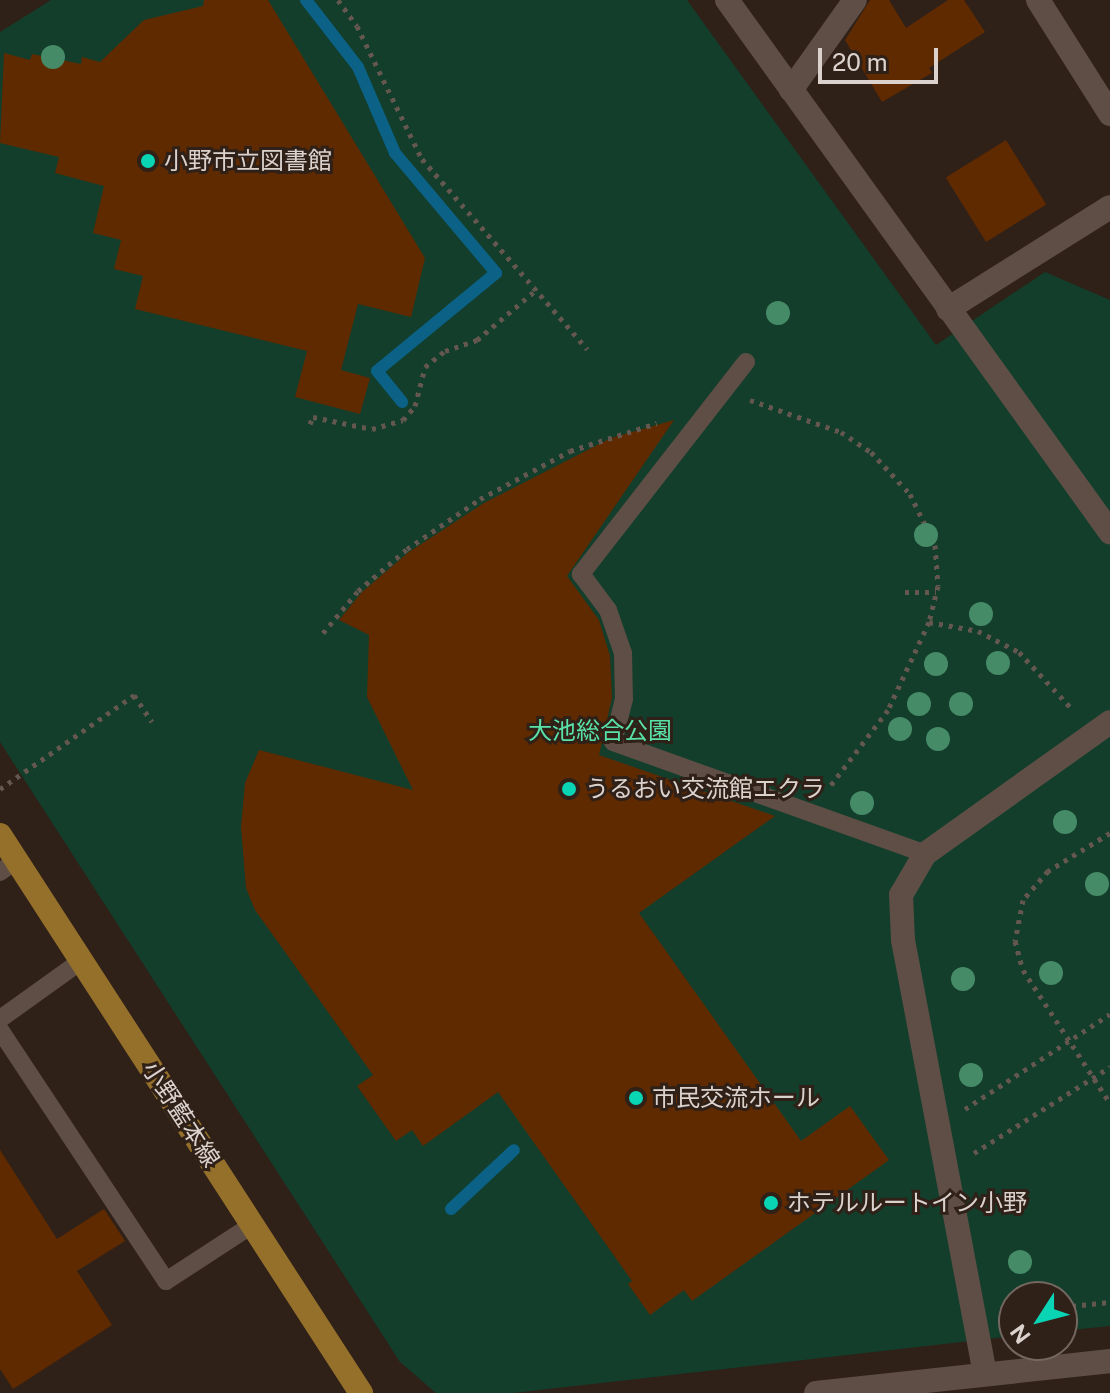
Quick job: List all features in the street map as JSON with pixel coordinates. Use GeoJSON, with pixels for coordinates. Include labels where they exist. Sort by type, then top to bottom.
{"type":"FeatureCollection","features":[{"type":"Feature","properties":{"kind":"main road","name":"小野藍本線"},"geometry":{"type":"LineString","coordinates":[[0,835],[8,866],[81,961],[361,1393]]}},
{"type":"Feature","properties":{"kind":"street"},"geometry":{"type":"LineString","coordinates":[[727,0],[1110,532]]}},
{"type":"Feature","properties":{"kind":"street"},"geometry":{"type":"LineString","coordinates":[[791,90],[855,0]]}},
{"type":"Feature","properties":{"kind":"street"},"geometry":{"type":"LineString","coordinates":[[1038,0],[1110,114]]}},
{"type":"Feature","properties":{"kind":"street"},"geometry":{"type":"LineString","coordinates":[[948,309],[1110,207]]}},
{"type":"Feature","properties":{"kind":"street"},"geometry":{"type":"LineString","coordinates":[[985,1374],[899,917],[910,871],[925,854],[1110,722]]}},
{"type":"Feature","properties":{"kind":"street"},"geometry":{"type":"LineString","coordinates":[[816,1393],[1110,1361]]}},
{"type":"Feature","properties":{"kind":"lane"},"geometry":{"type":"LineString","coordinates":[[746,362],[581,574],[608,610],[623,653],[624,699],[613,742],[925,854]]}},
{"type":"Feature","properties":{"kind":"lane"},"geometry":{"type":"LineString","coordinates":[[0,1019],[81,961]]}},
{"type":"Feature","properties":{"kind":"lane"},"geometry":{"type":"LineString","coordinates":[[0,1030],[166,1281],[252,1225]]}},
{"type":"Feature","properties":{"kind":"path"},"geometry":{"type":"LineString","coordinates":[[338,0],[422,159],[587,349]]}},
{"type":"Feature","properties":{"kind":"path"},"geometry":{"type":"LineString","coordinates":[[310,424],[313,417],[372,429],[403,420],[415,406],[425,367],[445,351],[477,340],[536,290]]}},
{"type":"Feature","properties":{"kind":"path"},"geometry":{"type":"LineString","coordinates":[[722,393],[841,432],[888,466],[927,521],[935,545],[936,592],[929,622],[888,710],[809,812]]}},
{"type":"Feature","properties":{"kind":"path"},"geometry":{"type":"LineString","coordinates":[[323,633],[358,591],[395,559],[480,499],[582,446],[657,423]]}},
{"type":"Feature","properties":{"kind":"path"},"geometry":{"type":"LineString","coordinates":[[905,592],[936,592]]}},
{"type":"Feature","properties":{"kind":"path"},"geometry":{"type":"LineString","coordinates":[[929,622],[978,631],[1019,652],[1075,713]]}},
{"type":"Feature","properties":{"kind":"path"},"geometry":{"type":"LineString","coordinates":[[0,789],[134,695],[152,722]]}},
{"type":"Feature","properties":{"kind":"path"},"geometry":{"type":"LineString","coordinates":[[1110,833],[1048,871],[1023,900],[1015,941],[1023,970],[1110,1103]]}},
{"type":"Feature","properties":{"kind":"path"},"geometry":{"type":"LineString","coordinates":[[961,1112],[1110,1014]]}},
{"type":"Feature","properties":{"kind":"path"},"geometry":{"type":"LineString","coordinates":[[970,1156],[1110,1067]]}},
{"type":"Feature","properties":{"kind":"path"},"geometry":{"type":"LineString","coordinates":[[1078,1305],[1110,1302]]}},
{"type":"Feature","properties":{"kind":"green space","name":"大池総合公園"},"geometry":{"type":"Polygon","coordinates":[[[51,0],[687,0],[936,345],[1045,272],[1110,300],[1110,1326],[1078,1329],[1078,1281],[998,1281],[998,1338],[513,1393],[436,1393],[400,1362],[0,742],[0,32],[51,0]]]}},
{"type":"Feature","properties":{"kind":"building"},"geometry":{"type":"Polygon","coordinates":[[[204,0],[268,0],[425,258],[411,317],[358,304],[341,370],[370,378],[360,414],[295,397],[307,351],[135,309],[143,276],[114,269],[121,240],[93,233],[104,186],[55,173],[59,157],[0,143],[4,53],[30,60],[32,54],[81,64],[82,57],[100,62],[144,20],[203,6],[204,0]]]}},
{"type":"Feature","properties":{"kind":"building"},"geometry":{"type":"Polygon","coordinates":[[[870,0],[889,0],[906,28],[948,0],[964,0],[985,32],[929,68],[932,73],[882,102],[845,40],[870,0]]]}},
{"type":"Feature","properties":{"kind":"building"},"geometry":{"type":"Polygon","coordinates":[[[1006,140],[1046,204],[986,242],[946,178],[1006,140]]]}},
{"type":"Feature","properties":{"kind":"building","name":"うるおい交流館エクラ"},"geometry":{"type":"Polygon","coordinates":[[[674,420],[567,576],[599,620],[610,656],[612,698],[599,755],[775,816],[639,913],[801,1141],[850,1106],[889,1160],[692,1301],[684,1290],[650,1315],[628,1284],[632,1281],[498,1092],[423,1146],[412,1130],[396,1141],[357,1086],[373,1075],[255,910],[246,888],[241,827],[245,783],[259,750],[413,790],[367,697],[369,635],[339,620],[362,592],[409,552],[484,503],[611,438],[674,420]]]}},
{"type":"Feature","properties":{"kind":"building"},"geometry":{"type":"Polygon","coordinates":[[[0,1150],[57,1239],[104,1209],[125,1241],[77,1271],[112,1325],[13,1389],[0,1369],[0,1150]]]}},
{"type":"Feature","properties":{"kind":"waterway"},"geometry":{"type":"LineString","coordinates":[[306,0],[358,67],[395,153],[496,273],[377,371],[402,402]]}},
{"type":"Feature","properties":{"kind":"waterway"},"geometry":{"type":"LineString","coordinates":[[451,1209],[514,1150]]}},
{"type":"Feature","properties":{"kind":"place","name":"小野市立図書館"},"geometry":{"type":"Point","coordinates":[148,161]}},
{"type":"Feature","properties":{"kind":"place","name":"うるおい交流館エクラ"},"geometry":{"type":"Point","coordinates":[569,789]}},
{"type":"Feature","properties":{"kind":"place","name":"市民交流ホール"},"geometry":{"type":"Point","coordinates":[636,1098]}},
{"type":"Feature","properties":{"kind":"place","name":"ホテルルートイン小野"},"geometry":{"type":"Point","coordinates":[771,1203]}}]}
